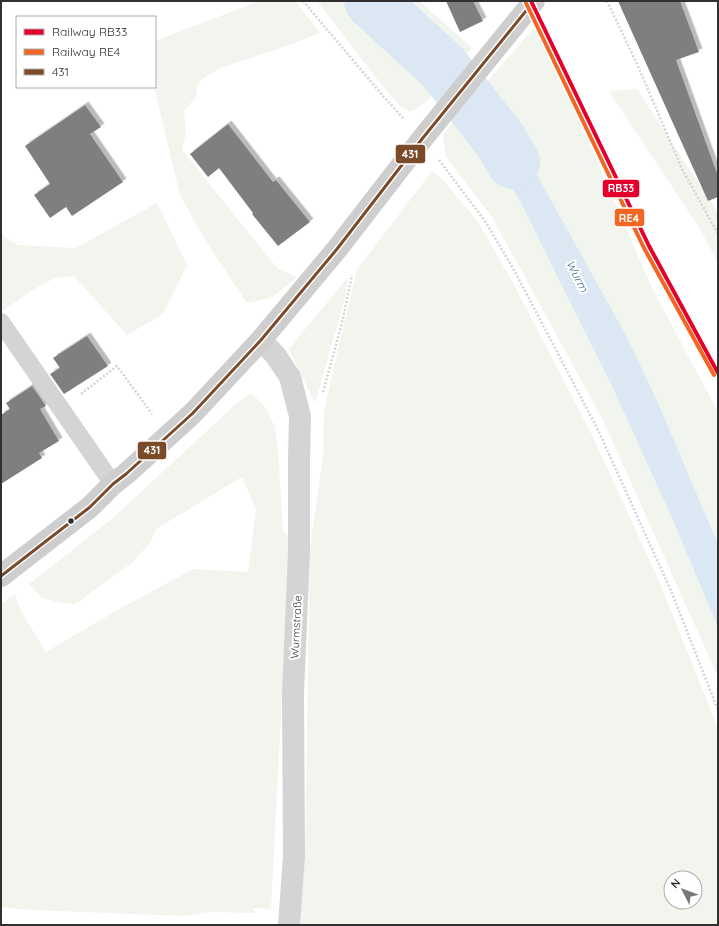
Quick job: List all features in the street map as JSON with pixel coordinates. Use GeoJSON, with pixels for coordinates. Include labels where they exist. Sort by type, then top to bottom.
{"type":"FeatureCollection","features":[{"type":"Feature","properties":{"kind":"street"},"geometry":{"type":"LineString","coordinates":[[1,576],[90,507],[113,484],[193,413],[261,340],[337,249],[422,139],[534,1]]}},
{"type":"Feature","properties":{"kind":"street","name":"Wurmstraße"},"geometry":{"type":"LineString","coordinates":[[261,340],[276,356],[290,377],[300,416],[300,552],[293,694],[294,856],[290,925]]}},
{"type":"Feature","properties":{"kind":"lane"},"geometry":{"type":"LineString","coordinates":[[1,322],[113,484]]}},
{"type":"Feature","properties":{"kind":"path"},"geometry":{"type":"LineString","coordinates":[[303,1],[384,97],[422,139]]}},
{"type":"Feature","properties":{"kind":"path"},"geometry":{"type":"LineString","coordinates":[[607,1],[638,66],[682,169],[718,234]]}},
{"type":"Feature","properties":{"kind":"path"},"geometry":{"type":"LineString","coordinates":[[438,158],[489,227],[514,270],[598,430],[672,593],[718,710]]}},
{"type":"Feature","properties":{"kind":"path"},"geometry":{"type":"LineString","coordinates":[[300,416],[318,408],[342,323],[352,273],[349,270]]}},
{"type":"Feature","properties":{"kind":"path"},"geometry":{"type":"LineString","coordinates":[[80,395],[117,366],[167,436]]}},
{"type":"Feature","properties":{"kind":"shaded area"},"geometry":{"type":"Polygon","coordinates":[[[259,1],[295,1],[320,33],[223,67],[207,76],[198,83],[196,97],[184,111],[186,132],[182,150],[278,269],[297,277],[273,297],[247,303],[207,243],[180,195],[154,88],[156,88],[156,41],[259,1]]]}},
{"type":"Feature","properties":{"kind":"shaded area"},"geometry":{"type":"Polygon","coordinates":[[[317,1],[355,1],[386,34],[442,82],[428,100],[420,107],[410,112],[401,107],[385,89],[317,1]]]}},
{"type":"Feature","properties":{"kind":"shaded area"},"geometry":{"type":"Polygon","coordinates":[[[390,1],[419,1],[472,48],[459,62],[390,1]]]}},
{"type":"Feature","properties":{"kind":"shaded area"},"geometry":{"type":"Polygon","coordinates":[[[534,28],[585,133],[652,288],[718,412],[718,544],[659,405],[628,339],[486,83],[534,28]]]}},
{"type":"Feature","properties":{"kind":"shaded area"},"geometry":{"type":"Polygon","coordinates":[[[637,89],[718,213],[718,262],[698,226],[609,91],[637,89]]]}},
{"type":"Feature","properties":{"kind":"shaded area"},"geometry":{"type":"Polygon","coordinates":[[[462,110],[520,201],[612,386],[671,516],[718,627],[718,677],[603,420],[492,217],[446,157],[443,135],[462,110]]]}},
{"type":"Feature","properties":{"kind":"shaded area"},"geometry":{"type":"Polygon","coordinates":[[[432,171],[443,180],[478,222],[513,283],[593,437],[659,581],[718,728],[718,925],[300,925],[305,853],[310,548],[323,457],[324,411],[357,270],[432,171]]]}},
{"type":"Feature","properties":{"kind":"shaded area"},"geometry":{"type":"Polygon","coordinates":[[[157,203],[187,265],[163,314],[127,335],[74,276],[55,278],[31,291],[1,312],[1,234],[18,245],[76,248],[157,203]]]}},
{"type":"Feature","properties":{"kind":"shaded area"},"geometry":{"type":"Polygon","coordinates":[[[348,277],[345,298],[315,403],[289,349],[348,277]]]}},
{"type":"Feature","properties":{"kind":"shaded area"},"geometry":{"type":"Polygon","coordinates":[[[252,393],[267,410],[275,427],[283,530],[290,539],[271,909],[252,908],[256,913],[210,912],[185,916],[31,910],[1,907],[1,604],[15,594],[21,611],[46,652],[114,612],[193,569],[248,572],[256,510],[242,477],[156,529],[150,543],[132,563],[75,604],[62,603],[42,598],[29,584],[113,518],[238,402],[252,393]]]}},
{"type":"Feature","properties":{"kind":"water"},"geometry":{"type":"Polygon","coordinates":[[[355,1],[390,1],[459,62],[442,82],[386,34],[355,1]]]}},
{"type":"Feature","properties":{"kind":"water"},"geometry":{"type":"Polygon","coordinates":[[[486,83],[628,339],[659,405],[718,544],[718,627],[671,516],[612,386],[520,201],[462,110],[486,83]]]}},
{"type":"Feature","properties":{"kind":"building"},"geometry":{"type":"Polygon","coordinates":[[[446,1],[473,1],[483,21],[460,32],[446,1]]]}},
{"type":"Feature","properties":{"kind":"building"},"geometry":{"type":"Polygon","coordinates":[[[618,1],[680,1],[699,52],[676,60],[718,176],[718,197],[708,201],[618,1]]]}},
{"type":"Feature","properties":{"kind":"building"},"geometry":{"type":"Polygon","coordinates":[[[85,105],[101,127],[90,134],[123,182],[72,216],[66,207],[50,218],[34,195],[50,184],[25,146],[85,105]]]}},
{"type":"Feature","properties":{"kind":"building"},"geometry":{"type":"Polygon","coordinates":[[[228,124],[273,182],[276,180],[310,222],[278,246],[252,214],[253,213],[219,168],[208,177],[190,154],[228,124]]]}},
{"type":"Feature","properties":{"kind":"building"},"geometry":{"type":"Polygon","coordinates":[[[87,336],[108,366],[64,394],[50,374],[60,368],[53,358],[87,336]]]}},
{"type":"Feature","properties":{"kind":"building"},"geometry":{"type":"Polygon","coordinates":[[[32,386],[46,406],[40,409],[59,441],[39,453],[42,458],[1,484],[1,415],[10,409],[6,403],[32,386]]]}},
{"type":"Feature","properties":{"kind":"waterway","name":"Wurm"},"geometry":{"type":"LineString","coordinates":[[371,1],[443,67],[500,140],[513,162]]}},
{"type":"Feature","properties":{"kind":"rail line","name":"RB33"},"geometry":{"type":"LineString","coordinates":[[531,1],[649,246],[718,373]]}},
{"type":"Feature","properties":{"kind":"rail line","name":"RE4"},"geometry":{"type":"LineString","coordinates":[[526,3],[644,248],[714,375]]}},
{"type":"Feature","properties":{"kind":"transit line","name":"431"},"geometry":{"type":"LineString","coordinates":[[1,576],[90,507],[113,484],[193,413],[261,340],[337,249],[422,139],[534,1]]}}]}
